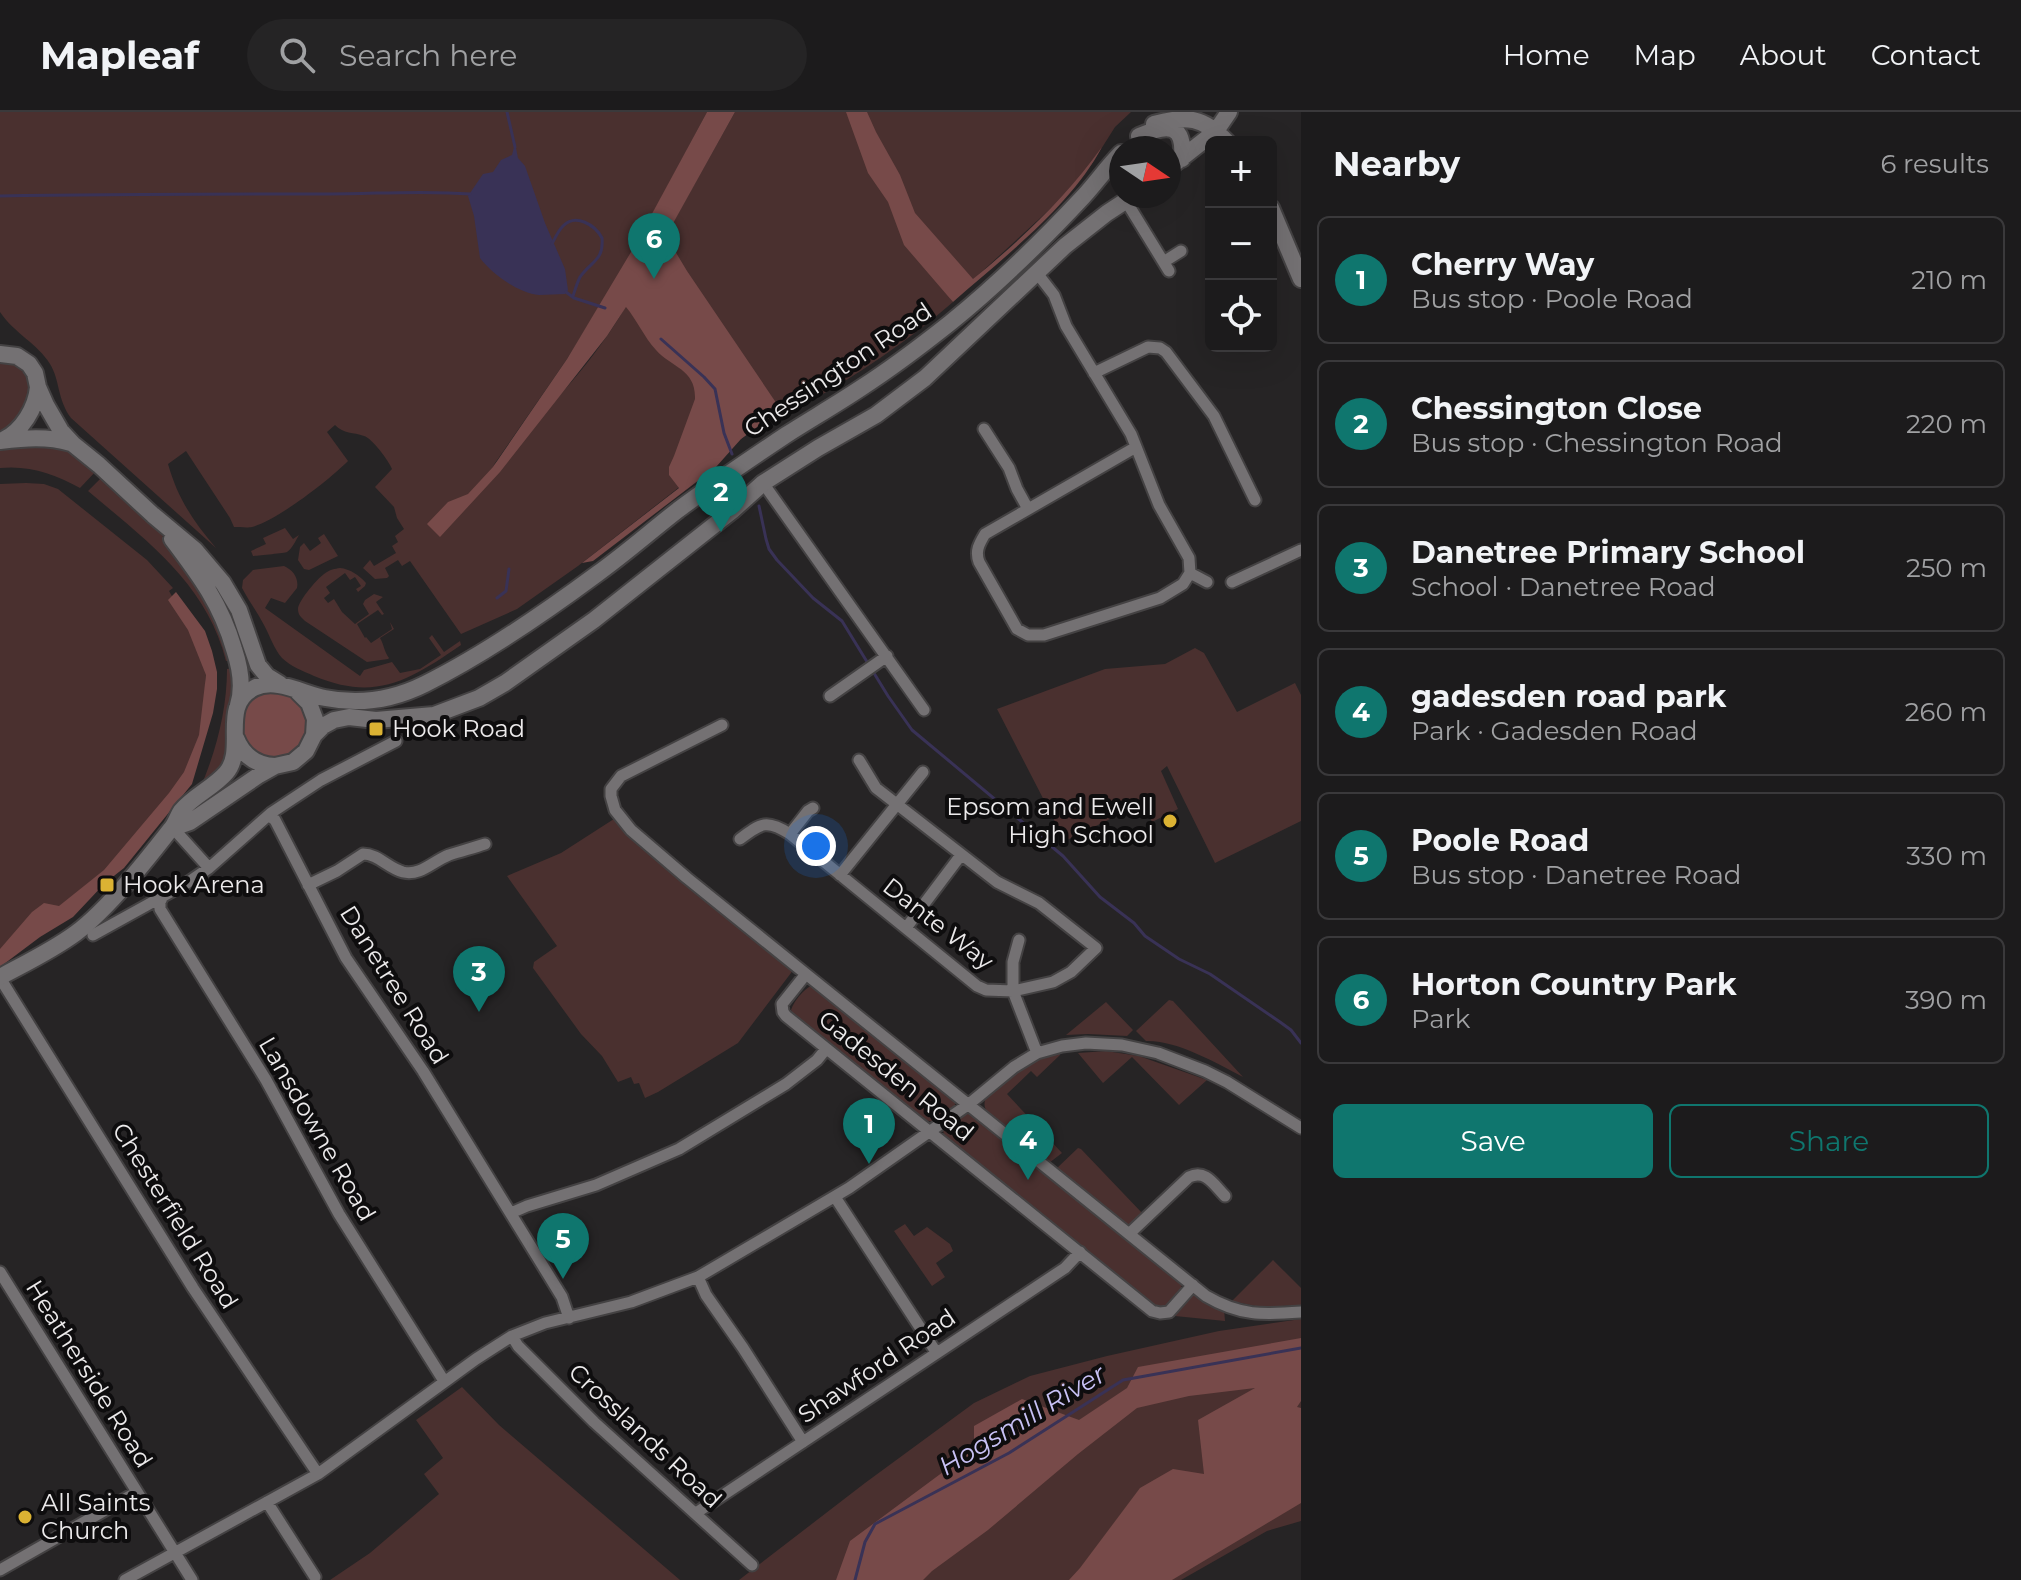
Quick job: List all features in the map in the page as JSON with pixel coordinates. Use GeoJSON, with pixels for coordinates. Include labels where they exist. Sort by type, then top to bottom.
{"type":"FeatureCollection","features":[{"type":"Feature","properties":{"kind":"main road"},"geometry":{"type":"LineString","coordinates":[[1139,136],[1170,112]]}},
{"type":"Feature","properties":{"kind":"main road"},"geometry":{"type":"LineString","coordinates":[[1154,124],[1188,118],[1199,121],[1222,136],[1229,112]]}},
{"type":"Feature","properties":{"kind":"main road"},"geometry":{"type":"LineString","coordinates":[[1139,136],[1167,127],[1180,136]]}},
{"type":"Feature","properties":{"kind":"main road"},"geometry":{"type":"LineString","coordinates":[[1181,161],[1205,146]]}},
{"type":"Feature","properties":{"kind":"main road","name":"Chessington Road"},"geometry":{"type":"LineString","coordinates":[[281,685],[298,692],[345,701],[375,701],[422,685],[488,648],[599,573],[753,457],[873,381],[947,325],[1026,256],[1109,167]]}},
{"type":"Feature","properties":{"kind":"main road","name":"Chessington Road"},"geometry":{"type":"LineString","coordinates":[[173,828],[190,822],[225,796],[275,766],[293,762],[306,751],[314,735],[334,720],[434,715],[479,698],[524,670],[594,620],[763,483],[876,415],[925,378],[1065,246],[1115,208]]}},
{"type":"Feature","properties":{"kind":"main road"},"geometry":{"type":"LineString","coordinates":[[1277,222],[1301,279]]}},
{"type":"Feature","properties":{"kind":"main road"},"geometry":{"type":"LineString","coordinates":[[0,347],[8,355],[25,360],[32,367],[52,417],[73,444],[195,550],[223,583],[239,610],[258,665],[281,685]]}},
{"type":"Feature","properties":{"kind":"main road"},"geometry":{"type":"LineString","coordinates":[[0,441],[11,436],[23,422],[35,402],[38,387]]}},
{"type":"Feature","properties":{"kind":"main road"},"geometry":{"type":"LineString","coordinates":[[0,441],[37,437],[73,444]]}},
{"type":"Feature","properties":{"kind":"main road"},"geometry":{"type":"LineString","coordinates":[[153,515],[219,607],[240,671],[241,691],[235,714]]}},
{"type":"Feature","properties":{"kind":"main road"},"geometry":{"type":"LineString","coordinates":[[235,714],[245,695],[255,687],[281,685]]}},
{"type":"Feature","properties":{"kind":"main road"},"geometry":{"type":"LineString","coordinates":[[298,692],[313,711],[314,735]]}},
{"type":"Feature","properties":{"kind":"main road","name":"Chessington Road"},"geometry":{"type":"LineString","coordinates":[[0,978],[81,928],[117,893],[173,828],[181,811],[226,773],[234,759],[235,714]]}},
{"type":"Feature","properties":{"kind":"main road"},"geometry":{"type":"LineString","coordinates":[[236,738],[251,759],[275,766]]}},
{"type":"Feature","properties":{"kind":"street"},"geometry":{"type":"LineString","coordinates":[[1135,208],[1167,266],[1181,251]]}},
{"type":"Feature","properties":{"kind":"street"},"geometry":{"type":"LineString","coordinates":[[1037,273],[1054,295],[1066,326],[1136,447],[1159,505],[1189,558],[1190,573],[1178,588],[1151,602],[1044,635],[1028,635],[1017,629],[976,555],[985,534],[1136,447]]}},
{"type":"Feature","properties":{"kind":"street"},"geometry":{"type":"LineString","coordinates":[[1094,373],[1148,347],[1166,352],[1214,416],[1255,500]]}},
{"type":"Feature","properties":{"kind":"street"},"geometry":{"type":"LineString","coordinates":[[984,429],[1009,468],[1028,509]]}},
{"type":"Feature","properties":{"kind":"street"},"geometry":{"type":"LineString","coordinates":[[763,483],[924,710]]}},
{"type":"Feature","properties":{"kind":"street"},"geometry":{"type":"LineString","coordinates":[[1232,582],[1301,550]]}},
{"type":"Feature","properties":{"kind":"street"},"geometry":{"type":"LineString","coordinates":[[1190,573],[1207,582]]}},
{"type":"Feature","properties":{"kind":"street"},"geometry":{"type":"LineString","coordinates":[[830,696],[887,656]]}},
{"type":"Feature","properties":{"kind":"street","name":"Gadesden Road"},"geometry":{"type":"LineString","coordinates":[[722,725],[621,776],[611,789],[611,796],[615,810],[631,830],[1193,1285],[1169,1312],[1156,1313],[928,1131],[786,1016],[782,1004],[806,974]]}},
{"type":"Feature","properties":{"kind":"street"},"geometry":{"type":"LineString","coordinates":[[93,935],[209,868],[267,817],[321,780],[396,741]]}},
{"type":"Feature","properties":{"kind":"street"},"geometry":{"type":"LineString","coordinates":[[859,760],[876,788],[997,882],[1039,903],[1096,948],[1062,977],[1013,991],[1013,962],[1019,940]]}},
{"type":"Feature","properties":{"kind":"street"},"geometry":{"type":"LineString","coordinates":[[840,875],[923,772]]}},
{"type":"Feature","properties":{"kind":"street"},"geometry":{"type":"LineString","coordinates":[[740,839],[752,829],[769,823],[790,834],[813,808]]}},
{"type":"Feature","properties":{"kind":"street","name":"Danetree Road"},"geometry":{"type":"LineString","coordinates":[[267,817],[275,820],[346,958],[423,1071],[511,1213],[562,1297],[569,1318]]}},
{"type":"Feature","properties":{"kind":"street"},"geometry":{"type":"LineString","coordinates":[[173,828],[209,868]]}},
{"type":"Feature","properties":{"kind":"street","name":"Dante Way"},"geometry":{"type":"LineString","coordinates":[[790,834],[977,986],[986,990],[1013,991],[1037,1053]]}},
{"type":"Feature","properties":{"kind":"street"},"geometry":{"type":"LineString","coordinates":[[308,885],[363,854],[409,873],[485,844]]}},
{"type":"Feature","properties":{"kind":"street"},"geometry":{"type":"LineString","coordinates":[[906,928],[961,855]]}},
{"type":"Feature","properties":{"kind":"street","name":"Lansdowne Road"},"geometry":{"type":"LineString","coordinates":[[163,896],[160,909],[266,1080],[339,1214],[444,1381]]}},
{"type":"Feature","properties":{"kind":"street","name":"Chesterfield Road"},"geometry":{"type":"LineString","coordinates":[[0,978],[193,1288],[318,1474]]}},
{"type":"Feature","properties":{"kind":"street"},"geometry":{"type":"LineString","coordinates":[[125,1580],[318,1474],[444,1381],[512,1336],[545,1323],[631,1302],[698,1277],[835,1197],[1037,1053],[1086,1043],[1122,1045],[1158,1053],[1193,1065],[1227,1082],[1301,1128]]}},
{"type":"Feature","properties":{"kind":"street"},"geometry":{"type":"LineString","coordinates":[[511,1213],[596,1185],[679,1149],[786,1084],[826,1049]]}},
{"type":"Feature","properties":{"kind":"street"},"geometry":{"type":"LineString","coordinates":[[1129,1234],[1195,1174],[1205,1176],[1225,1196]]}},
{"type":"Feature","properties":{"kind":"street"},"geometry":{"type":"LineString","coordinates":[[835,1197],[936,1352]]}},
{"type":"Feature","properties":{"kind":"street","name":"Shawford Road"},"geometry":{"type":"LineString","coordinates":[[696,1513],[1065,1268],[1080,1252]]}},
{"type":"Feature","properties":{"kind":"street","name":"Heatherside Road"},"geometry":{"type":"LineString","coordinates":[[0,1272],[192,1580]]}},
{"type":"Feature","properties":{"kind":"street"},"geometry":{"type":"LineString","coordinates":[[698,1277],[706,1295],[803,1442]]}},
{"type":"Feature","properties":{"kind":"street"},"geometry":{"type":"LineString","coordinates":[[1193,1285],[1213,1300],[1244,1313],[1271,1315],[1301,1312]]}},
{"type":"Feature","properties":{"kind":"street","name":"Crosslands Road"},"geometry":{"type":"LineString","coordinates":[[512,1336],[518,1346],[594,1422],[752,1565]]}},
{"type":"Feature","properties":{"kind":"street"},"geometry":{"type":"LineString","coordinates":[[1,1567],[137,1492]]}},
{"type":"Feature","properties":{"kind":"street"},"geometry":{"type":"LineString","coordinates":[[267,1502],[315,1577]]}},
{"type":"Feature","properties":{"kind":"shaded area"},"geometry":{"type":"Polygon","coordinates":[[[0,112],[707,112],[652,215],[666,235],[735,112],[1131,112],[1115,127],[1091,165],[1062,198],[950,298],[953,302],[918,331],[822,395],[798,408],[773,414],[578,566],[517,609],[461,634],[410,561],[402,566],[398,560],[385,568],[387,578],[375,579],[363,568],[370,560],[374,566],[396,553],[392,546],[398,542],[395,536],[404,529],[394,507],[375,487],[392,469],[380,450],[367,438],[335,425],[327,432],[348,461],[289,508],[250,527],[234,527],[186,451],[168,464],[187,509],[216,548],[71,418],[50,364],[0,312],[0,112]],[[611,287],[567,359],[493,466],[581,370],[626,306],[611,287]]]}},
{"type":"Feature","properties":{"kind":"shaded area"},"geometry":{"type":"Polygon","coordinates":[[[707,112],[735,112],[666,236],[781,410],[741,439],[716,467],[593,561],[582,563],[679,488],[669,475],[669,467],[695,399],[692,381],[656,350],[626,307],[607,336],[500,472],[440,537],[427,524],[448,502],[468,494],[493,467],[567,359],[634,247],[707,112]]]}},
{"type":"Feature","properties":{"kind":"shaded area"},"geometry":{"type":"Polygon","coordinates":[[[846,112],[867,112],[900,175],[915,213],[973,279],[1042,217],[1102,147],[1089,169],[1054,211],[953,302],[904,245],[888,202],[868,173],[846,112]]]}},
{"type":"Feature","properties":{"kind":"shaded area"},"geometry":{"type":"Polygon","coordinates":[[[515,143],[518,158],[525,166],[565,269],[568,290],[565,294],[539,295],[523,291],[498,276],[480,258],[468,196],[483,174],[493,172],[501,160],[512,155],[515,143]]]}},
{"type":"Feature","properties":{"kind":"shaded area"},"geometry":{"type":"Polygon","coordinates":[[[0,361],[17,365],[25,372],[30,381],[30,394],[24,409],[0,437],[0,361]]]}},
{"type":"Feature","properties":{"kind":"shaded area"},"geometry":{"type":"Polygon","coordinates":[[[38,443],[70,452],[97,470],[80,488],[42,472],[0,468],[0,451],[38,443]]]}},
{"type":"Feature","properties":{"kind":"shaded area"},"geometry":{"type":"Polygon","coordinates":[[[103,476],[160,533],[198,580],[216,612],[232,661],[226,661],[205,609],[189,586],[152,546],[88,491],[103,476]]]}},
{"type":"Feature","properties":{"kind":"shaded area"},"geometry":{"type":"Polygon","coordinates":[[[26,483],[58,489],[147,560],[173,588],[169,591],[194,634],[206,674],[203,726],[182,780],[146,836],[0,967],[0,484],[26,483]]]}},
{"type":"Feature","properties":{"kind":"shaded area"},"geometry":{"type":"Polygon","coordinates":[[[285,528],[293,539],[299,535],[289,551],[253,556],[251,551],[266,544],[263,538],[285,528]]]}},
{"type":"Feature","properties":{"kind":"shaded area"},"geometry":{"type":"Polygon","coordinates":[[[324,534],[338,556],[309,570],[304,569],[298,560],[300,547],[304,543],[310,551],[321,543],[318,538],[324,534]]]}},
{"type":"Feature","properties":{"kind":"shaded area"},"geometry":{"type":"Polygon","coordinates":[[[284,566],[295,575],[297,588],[285,603],[271,598],[265,608],[360,676],[364,670],[392,662],[400,673],[420,669],[441,655],[429,638],[432,635],[444,652],[460,641],[461,645],[408,677],[374,687],[336,684],[305,672],[279,654],[242,588],[243,580],[253,570],[284,566]]]}},
{"type":"Feature","properties":{"kind":"shaded area"},"geometry":{"type":"Polygon","coordinates":[[[340,568],[357,575],[366,583],[365,586],[358,592],[356,589],[361,586],[355,577],[350,580],[345,573],[326,587],[330,593],[324,598],[328,603],[334,599],[355,624],[369,614],[363,604],[365,600],[374,594],[383,597],[376,602],[384,614],[378,610],[357,624],[371,643],[392,629],[390,622],[394,629],[380,638],[388,659],[367,662],[299,614],[299,605],[314,583],[327,572],[340,568]]]}},
{"type":"Feature","properties":{"kind":"shaded area"},"geometry":{"type":"Polygon","coordinates":[[[176,592],[205,631],[217,672],[213,713],[192,784],[124,868],[73,917],[0,967],[0,949],[32,912],[44,903],[59,906],[104,870],[184,772],[199,735],[206,675],[188,630],[168,600],[176,592]]]}},
{"type":"Feature","properties":{"kind":"shaded area"},"geometry":{"type":"Polygon","coordinates":[[[1195,648],[1204,653],[1237,712],[1295,683],[1301,695],[1301,821],[1215,863],[1167,766],[1161,771],[1178,809],[1152,822],[1143,803],[1065,841],[997,709],[1105,669],[1165,664],[1195,648]]]}},
{"type":"Feature","properties":{"kind":"shaded area"},"geometry":{"type":"Polygon","coordinates":[[[233,668],[234,689],[226,723],[229,741],[226,765],[207,782],[204,779],[223,711],[227,669],[233,668]]]}},
{"type":"Feature","properties":{"kind":"shaded area"},"geometry":{"type":"Polygon","coordinates":[[[268,692],[280,692],[292,697],[302,707],[307,725],[305,738],[292,753],[280,758],[268,758],[256,753],[246,743],[241,731],[241,719],[246,707],[256,697],[268,692]]]}},
{"type":"Feature","properties":{"kind":"shaded area"},"geometry":{"type":"Polygon","coordinates":[[[617,817],[794,969],[738,1043],[645,1098],[639,1083],[634,1084],[631,1077],[618,1082],[602,1056],[581,1034],[533,968],[534,962],[557,946],[507,876],[561,853],[617,817]]]}},
{"type":"Feature","properties":{"kind":"shaded area"},"geometry":{"type":"Polygon","coordinates":[[[812,985],[956,1098],[952,1110],[934,1122],[924,1120],[794,1015],[791,1010],[794,1003],[812,985]]]}},
{"type":"Feature","properties":{"kind":"shaded area"},"geometry":{"type":"Polygon","coordinates":[[[1169,1000],[1243,1077],[1183,1048],[1146,1041],[1136,1031],[1169,1000]]]}},
{"type":"Feature","properties":{"kind":"shaded area"},"geometry":{"type":"Polygon","coordinates":[[[1106,1002],[1133,1030],[1127,1036],[1066,1035],[1106,1002]]]}},
{"type":"Feature","properties":{"kind":"shaded area"},"geometry":{"type":"Polygon","coordinates":[[[1106,1051],[1139,1056],[1207,1080],[1179,1105],[1132,1057],[1103,1083],[1078,1053],[1106,1051]]]}},
{"type":"Feature","properties":{"kind":"shaded area"},"geometry":{"type":"Polygon","coordinates":[[[1060,1052],[1037,1077],[1031,1071],[1007,1094],[1062,1153],[1049,1163],[988,1113],[985,1102],[987,1095],[1030,1061],[1060,1052]]]}},
{"type":"Feature","properties":{"kind":"shaded area"},"geometry":{"type":"Polygon","coordinates":[[[970,1112],[1182,1283],[1180,1295],[1167,1308],[1155,1307],[945,1137],[943,1131],[948,1125],[970,1112]]]}},
{"type":"Feature","properties":{"kind":"shaded area"},"geometry":{"type":"Polygon","coordinates":[[[1078,1148],[1143,1214],[1133,1224],[1124,1224],[1056,1169],[1078,1148]]]}},
{"type":"Feature","properties":{"kind":"shaded area"},"geometry":{"type":"Polygon","coordinates":[[[905,1224],[914,1236],[927,1227],[950,1244],[953,1251],[936,1263],[945,1277],[932,1286],[894,1231],[905,1224]]]}},
{"type":"Feature","properties":{"kind":"shaded area"},"geometry":{"type":"Polygon","coordinates":[[[1273,1260],[1301,1288],[1301,1305],[1260,1307],[1232,1301],[1273,1260]]]}},
{"type":"Feature","properties":{"kind":"shaded area"},"geometry":{"type":"Polygon","coordinates":[[[1192,1295],[1224,1309],[1225,1321],[1175,1316],[1160,1320],[1152,1316],[1170,1315],[1192,1295]]]}},
{"type":"Feature","properties":{"kind":"shaded area"},"geometry":{"type":"Polygon","coordinates":[[[1301,1319],[1301,1521],[1267,1531],[1181,1580],[739,1580],[974,1403],[1030,1376],[1219,1331],[1301,1319]]]}},
{"type":"Feature","properties":{"kind":"shaded area"},"geometry":{"type":"Polygon","coordinates":[[[1301,1338],[1301,1401],[1297,1407],[1301,1408],[1301,1503],[1172,1580],[1069,1580],[1140,1488],[1173,1469],[1204,1474],[1198,1420],[1255,1388],[1189,1396],[1137,1408],[923,1580],[836,1580],[850,1541],[974,1449],[974,1426],[1022,1399],[1079,1420],[1127,1388],[1138,1367],[1301,1338]]]}},
{"type":"Feature","properties":{"kind":"shaded area"},"geometry":{"type":"Polygon","coordinates":[[[462,1387],[499,1425],[680,1580],[330,1580],[370,1553],[439,1494],[424,1474],[443,1458],[416,1420],[462,1387]]]}},
{"type":"Feature","properties":{"kind":"waterway"},"geometry":{"type":"LineString","coordinates":[[507,112],[515,147]]}},
{"type":"Feature","properties":{"kind":"waterway"},"geometry":{"type":"LineString","coordinates":[[0,196],[470,194]]}},
{"type":"Feature","properties":{"kind":"waterway"},"geometry":{"type":"LineString","coordinates":[[552,244],[563,226],[574,221],[590,225],[602,238],[601,252],[580,277],[573,296]]}},
{"type":"Feature","properties":{"kind":"waterway"},"geometry":{"type":"LineString","coordinates":[[566,292],[574,298],[605,308]]}},
{"type":"Feature","properties":{"kind":"waterway"},"geometry":{"type":"LineString","coordinates":[[661,339],[715,389],[724,433],[732,454]]}},
{"type":"Feature","properties":{"kind":"waterway"},"geometry":{"type":"LineString","coordinates":[[759,506],[769,549],[813,598],[842,621],[912,730],[1063,856],[1100,897],[1134,923],[1145,936],[1179,959],[1210,974],[1280,1022],[1301,1043]]}},
{"type":"Feature","properties":{"kind":"waterway"},"geometry":{"type":"LineString","coordinates":[[497,598],[506,591],[509,569]]}},
{"type":"Feature","properties":{"kind":"waterway","name":"Hogsmill River"},"geometry":{"type":"LineString","coordinates":[[855,1580],[865,1542],[875,1524],[1009,1453],[1123,1380],[1301,1348]]}},
{"type":"Feature","properties":{"kind":"place","name":"Horton Country Park"},"geometry":{"type":"Point","coordinates":[654,279]}},
{"type":"Feature","properties":{"kind":"place","name":"Chessington Close"},"geometry":{"type":"Point","coordinates":[721,532]}},
{"type":"Feature","properties":{"kind":"place","name":"Hook Road"},"geometry":{"type":"Point","coordinates":[376,729]}},
{"type":"Feature","properties":{"kind":"place","name":"Epsom and Ewell High School"},"geometry":{"type":"Point","coordinates":[1170,821]}},
{"type":"Feature","properties":{"kind":"place","name":"Hook Arena"},"geometry":{"type":"Point","coordinates":[107,885]}},
{"type":"Feature","properties":{"kind":"place","name":"Danetree Primary School"},"geometry":{"type":"Point","coordinates":[479,1012]}},
{"type":"Feature","properties":{"kind":"place","name":"Cherry Way"},"geometry":{"type":"Point","coordinates":[869,1164]}},
{"type":"Feature","properties":{"kind":"place","name":"gadesden road park"},"geometry":{"type":"Point","coordinates":[1028,1180]}},
{"type":"Feature","properties":{"kind":"place","name":"Poole Road"},"geometry":{"type":"Point","coordinates":[563,1279]}},
{"type":"Feature","properties":{"kind":"place","name":"All Saints Church"},"geometry":{"type":"Point","coordinates":[25,1517]}}]}
